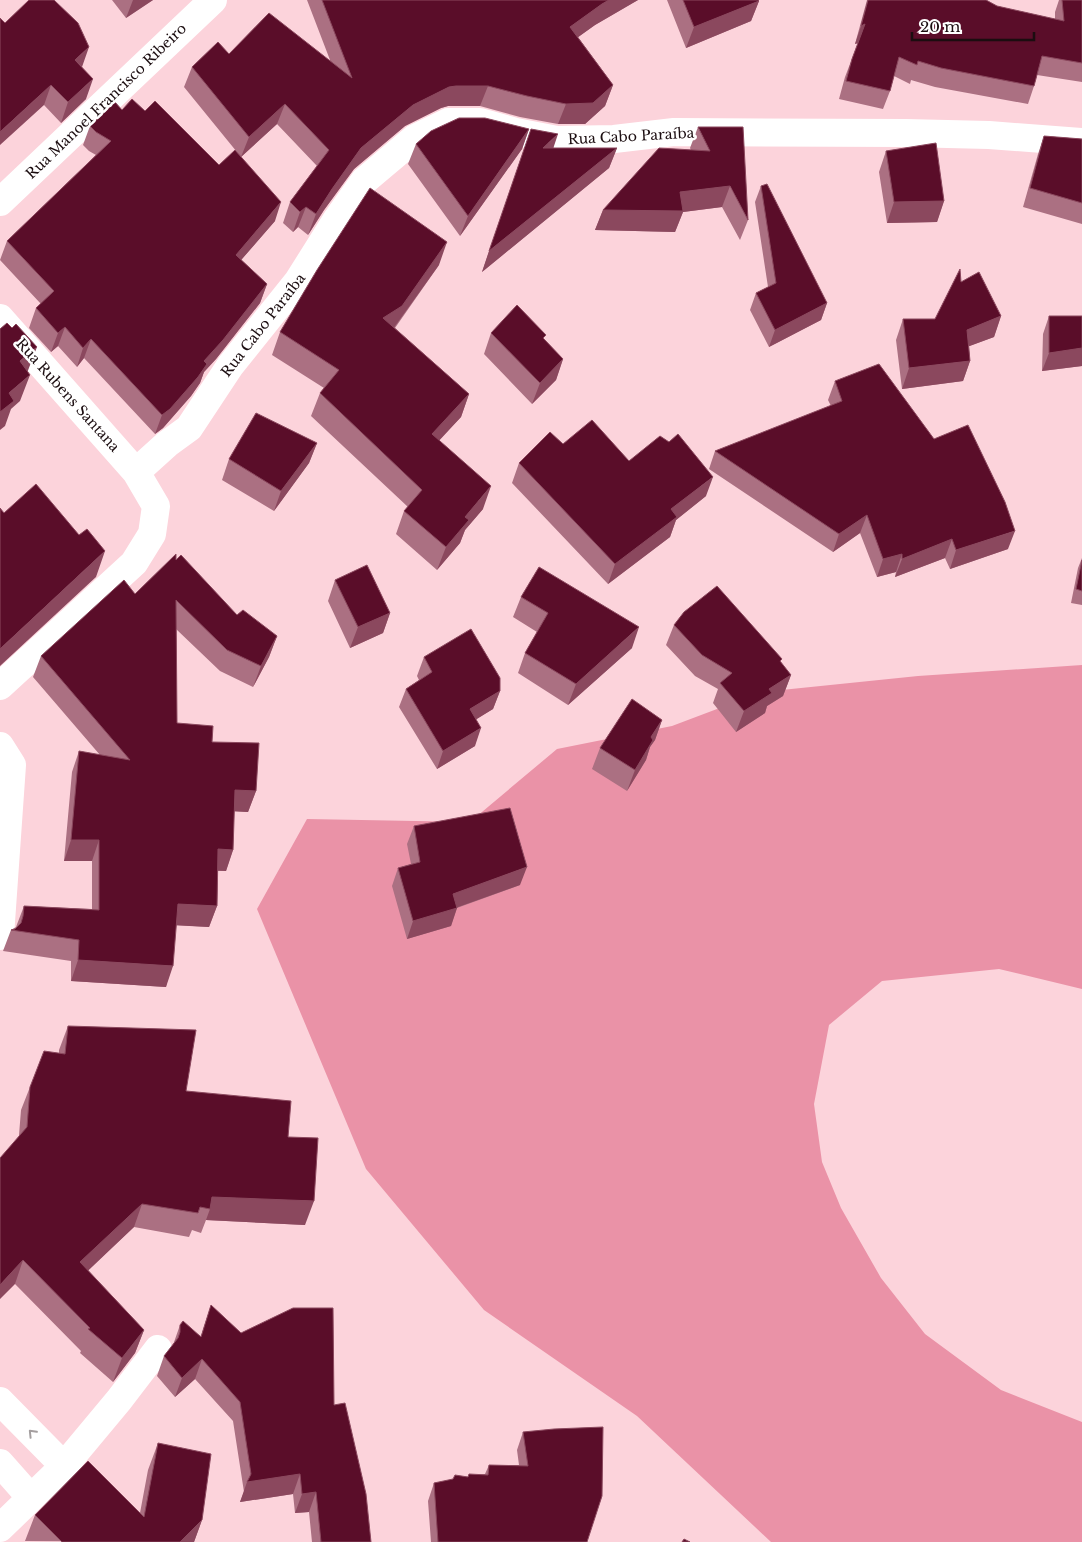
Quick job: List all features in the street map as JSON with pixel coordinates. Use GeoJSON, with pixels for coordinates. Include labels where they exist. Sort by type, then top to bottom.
{"type":"FeatureCollection","features":[{"type":"Feature","properties":{"kind":"street","name":"Rua Manoel Francisco Ribeiro"},"geometry":{"type":"LineString","coordinates":[[0,202],[213,0]]}},
{"type":"Feature","properties":{"kind":"street","name":"Rua Cabo Paraíba"},"geometry":{"type":"LineString","coordinates":[[136,472],[167,444],[189,428],[230,366],[298,281],[337,219],[364,181],[415,138],[448,122],[480,122],[516,132],[557,140],[614,138],[674,132],[989,135],[1082,142]]}},
{"type":"Feature","properties":{"kind":"street","name":"Rua Rubens Santana"},"geometry":{"type":"LineString","coordinates":[[0,318],[136,472],[156,506],[152,534],[134,563],[0,686]]}},
{"type":"Feature","properties":{"kind":"street"},"geometry":{"type":"LineString","coordinates":[[0,746],[12,765],[0,936]]}},
{"type":"Feature","properties":{"kind":"street"},"geometry":{"type":"LineString","coordinates":[[0,1528],[64,1466],[119,1400],[158,1349]]}},
{"type":"Feature","properties":{"kind":"street"},"geometry":{"type":"LineString","coordinates":[[0,1400],[64,1466]]}},
{"type":"Feature","properties":{"kind":"street"},"geometry":{"type":"LineString","coordinates":[[0,1463],[31,1498]]}},
{"type":"Feature","properties":{"kind":"shaded area"},"geometry":{"type":"Polygon","coordinates":[[[1082,665],[1082,989],[999,969],[882,981],[829,1025],[814,1104],[822,1162],[841,1208],[881,1278],[925,1334],[1001,1390],[1082,1422],[1082,1542],[771,1542],[637,1416],[484,1310],[366,1169],[257,909],[307,819],[470,822],[557,749],[672,726],[762,692],[918,676],[1082,665]]]}},
{"type":"Feature","properties":{"kind":"building"},"geometry":{"type":"Polygon","coordinates":[[[29,0],[54,0],[78,23],[89,47],[75,60],[93,79],[68,102],[51,85],[0,132],[0,18],[5,23],[29,0]]]}},
{"type":"Feature","properties":{"kind":"building"},"geometry":{"type":"Polygon","coordinates":[[[322,0],[609,0],[570,27],[613,85],[593,103],[566,104],[488,86],[449,87],[413,105],[361,148],[316,214],[306,207],[300,212],[290,202],[329,150],[285,104],[249,137],[192,67],[218,42],[229,54],[269,13],[352,78],[322,0]]]}},
{"type":"Feature","properties":{"kind":"building"},"geometry":{"type":"Polygon","coordinates":[[[683,0],[758,0],[759,1],[694,27],[683,0]]]}},
{"type":"Feature","properties":{"kind":"building"},"geometry":{"type":"Polygon","coordinates":[[[868,0],[986,0],[997,6],[1064,21],[1062,0],[1082,0],[1082,63],[1042,56],[1034,86],[941,68],[918,61],[917,65],[899,57],[890,91],[846,81],[865,24],[861,26],[868,0]]]}},
{"type":"Feature","properties":{"kind":"building"},"geometry":{"type":"Polygon","coordinates":[[[132,99],[145,111],[155,101],[219,165],[235,150],[281,202],[236,255],[267,284],[204,361],[207,364],[198,377],[170,409],[162,415],[91,339],[83,348],[65,327],[58,333],[36,308],[54,291],[7,241],[111,141],[90,126],[115,102],[122,110],[132,99]]]}},
{"type":"Feature","properties":{"kind":"building"},"geometry":{"type":"Polygon","coordinates":[[[459,118],[485,118],[529,129],[468,216],[416,144],[431,131],[459,118]]]}},
{"type":"Feature","properties":{"kind":"building"},"geometry":{"type":"Polygon","coordinates":[[[698,127],[743,127],[748,220],[730,186],[680,192],[683,211],[603,210],[659,148],[710,151],[698,127]]]}},
{"type":"Feature","properties":{"kind":"building"},"geometry":{"type":"Polygon","coordinates":[[[531,129],[558,134],[543,148],[617,148],[489,251],[531,129]]]}},
{"type":"Feature","properties":{"kind":"building"},"geometry":{"type":"Polygon","coordinates":[[[1044,136],[1082,139],[1082,203],[1030,188],[1044,136]]]}},
{"type":"Feature","properties":{"kind":"building"},"geometry":{"type":"Polygon","coordinates":[[[936,143],[944,201],[894,202],[886,151],[936,143]]]}},
{"type":"Feature","properties":{"kind":"building"},"geometry":{"type":"Polygon","coordinates":[[[767,184],[827,303],[775,330],[756,293],[776,283],[761,186],[767,184]]]}},
{"type":"Feature","properties":{"kind":"building"},"geometry":{"type":"Polygon","coordinates":[[[370,188],[447,242],[402,306],[383,318],[469,394],[432,434],[491,486],[465,517],[469,520],[446,547],[404,511],[422,490],[320,393],[339,370],[280,332],[370,188]]]}},
{"type":"Feature","properties":{"kind":"building"},"geometry":{"type":"Polygon","coordinates":[[[960,269],[961,282],[979,272],[1001,316],[967,330],[970,361],[909,368],[903,319],[935,319],[960,269]]]}},
{"type":"Feature","properties":{"kind":"building"},"geometry":{"type":"Polygon","coordinates":[[[517,305],[546,335],[543,338],[563,359],[540,383],[491,333],[517,305]]]}},
{"type":"Feature","properties":{"kind":"building"},"geometry":{"type":"Polygon","coordinates":[[[1049,316],[1082,316],[1082,348],[1049,353],[1049,316]]]}},
{"type":"Feature","properties":{"kind":"building"},"geometry":{"type":"Polygon","coordinates":[[[7,323],[12,328],[16,324],[37,347],[20,361],[30,375],[9,393],[14,401],[0,412],[0,329],[7,323]]]}},
{"type":"Feature","properties":{"kind":"building"},"geometry":{"type":"Polygon","coordinates":[[[879,364],[934,439],[968,425],[1005,502],[1015,531],[956,550],[952,539],[902,559],[902,554],[883,559],[867,515],[839,534],[715,451],[842,401],[835,381],[879,364]]]}},
{"type":"Feature","properties":{"kind":"building"},"geometry":{"type":"Polygon","coordinates":[[[256,413],[317,443],[281,491],[229,459],[256,413]]]}},
{"type":"Feature","properties":{"kind":"building"},"geometry":{"type":"Polygon","coordinates":[[[592,420],[629,461],[660,436],[669,442],[678,434],[713,477],[671,509],[677,517],[615,564],[519,463],[550,432],[563,444],[592,420]]]}},
{"type":"Feature","properties":{"kind":"building"},"geometry":{"type":"Polygon","coordinates":[[[36,484],[79,535],[87,529],[105,551],[0,649],[0,508],[4,513],[36,484]]]}},
{"type":"Feature","properties":{"kind":"building"},"geometry":{"type":"Polygon","coordinates":[[[176,554],[176,560],[181,555],[237,615],[243,610],[277,636],[261,666],[227,650],[176,600],[177,723],[213,726],[212,742],[259,743],[256,791],[235,790],[233,850],[218,849],[217,906],[178,904],[173,966],[78,960],[79,940],[11,930],[21,923],[24,906],[99,910],[99,840],[71,840],[79,751],[130,760],[41,656],[124,580],[135,594],[176,554]]]}},
{"type":"Feature","properties":{"kind":"building"},"geometry":{"type":"Polygon","coordinates":[[[1082,560],[1082,591],[1076,589],[1082,560]]]}},
{"type":"Feature","properties":{"kind":"building"},"geometry":{"type":"Polygon","coordinates":[[[367,565],[390,613],[358,627],[335,580],[367,565]]]}},
{"type":"Feature","properties":{"kind":"building"},"geometry":{"type":"Polygon","coordinates":[[[539,567],[639,627],[576,684],[525,653],[548,613],[521,597],[539,567]]]}},
{"type":"Feature","properties":{"kind":"building"},"geometry":{"type":"Polygon","coordinates":[[[717,586],[782,659],[780,661],[791,675],[769,689],[772,693],[744,711],[720,683],[732,673],[702,655],[674,625],[684,612],[717,586]]]}},
{"type":"Feature","properties":{"kind":"building"},"geometry":{"type":"Polygon","coordinates":[[[471,629],[500,678],[500,691],[470,709],[481,728],[443,751],[406,689],[432,672],[424,657],[471,629]]]}},
{"type":"Feature","properties":{"kind":"building"},"geometry":{"type":"Polygon","coordinates":[[[632,699],[662,720],[651,737],[653,740],[635,770],[600,748],[632,699]]]}},
{"type":"Feature","properties":{"kind":"building"},"geometry":{"type":"Polygon","coordinates":[[[510,808],[527,867],[453,894],[457,908],[413,921],[398,868],[420,862],[414,826],[510,808]]]}},
{"type":"Feature","properties":{"kind":"building"},"geometry":{"type":"Polygon","coordinates":[[[68,1026],[196,1030],[186,1091],[291,1101],[288,1137],[318,1138],[314,1201],[212,1197],[210,1209],[200,1207],[198,1213],[142,1204],[80,1262],[144,1330],[122,1358],[88,1329],[90,1328],[23,1260],[0,1285],[0,1158],[27,1127],[30,1087],[44,1051],[65,1054],[68,1026]]]}},
{"type":"Feature","properties":{"kind":"building"},"geometry":{"type":"Polygon","coordinates":[[[211,1305],[241,1333],[293,1308],[333,1308],[334,1405],[345,1403],[366,1494],[371,1542],[321,1542],[316,1492],[302,1494],[300,1474],[247,1482],[251,1474],[240,1402],[202,1359],[182,1378],[164,1356],[178,1338],[180,1325],[183,1321],[201,1337],[211,1305]]]}},
{"type":"Feature","properties":{"kind":"building"},"geometry":{"type":"Polygon","coordinates":[[[603,1427],[602,1496],[587,1542],[438,1542],[434,1483],[453,1479],[455,1475],[468,1477],[469,1474],[488,1475],[489,1465],[528,1466],[523,1432],[603,1427]]]}},
{"type":"Feature","properties":{"kind":"building"},"geometry":{"type":"Polygon","coordinates":[[[158,1443],[211,1454],[202,1520],[180,1542],[62,1542],[35,1515],[88,1461],[144,1517],[158,1443]]]}}]}
